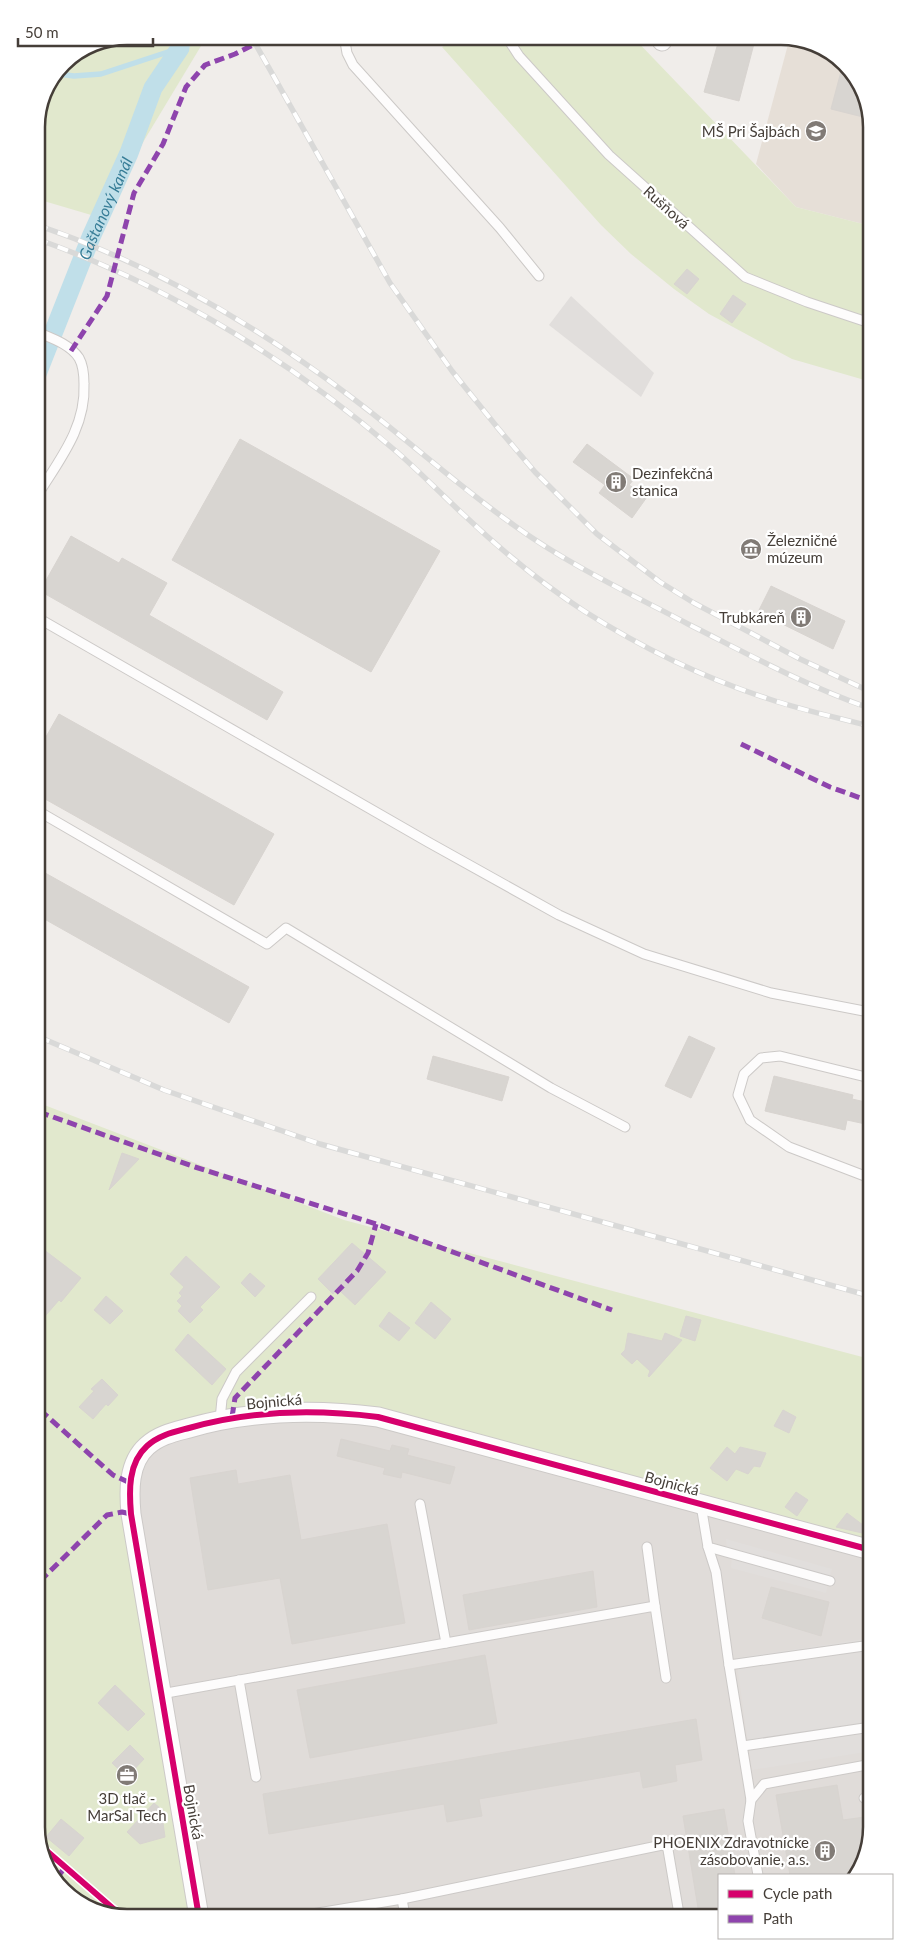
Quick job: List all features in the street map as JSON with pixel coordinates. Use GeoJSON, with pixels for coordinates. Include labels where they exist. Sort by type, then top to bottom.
{"type":"FeatureCollection","features":[{"type":"Feature","properties":{"kind":"street","name":"Bojnická"},"geometry":{"type":"LineString","coordinates":[[198,1909],[131,1514],[130,1483],[140,1454],[151,1443],[167,1434],[220,1420],[294,1411],[337,1412],[378,1417],[863,1548]]}},
{"type":"Feature","properties":{"kind":"lane"},"geometry":{"type":"LineString","coordinates":[[346,45],[353,65],[500,228],[539,276]]}},
{"type":"Feature","properties":{"kind":"lane","name":"Rušňová"},"geometry":{"type":"LineString","coordinates":[[512,45],[519,56],[609,155],[745,277],[807,302],[863,320]]}},
{"type":"Feature","properties":{"kind":"lane"},"geometry":{"type":"LineString","coordinates":[[45,335],[61,342],[79,358],[84,375],[82,411],[77,429],[45,484]]}},
{"type":"Feature","properties":{"kind":"lane"},"geometry":{"type":"LineString","coordinates":[[45,622],[428,842],[560,915],[644,954],[771,993],[863,1011]]}},
{"type":"Feature","properties":{"kind":"lane"},"geometry":{"type":"LineString","coordinates":[[45,816],[267,944],[286,928],[551,1088],[625,1127]]}},
{"type":"Feature","properties":{"kind":"lane"},"geometry":{"type":"LineString","coordinates":[[863,1076],[780,1056],[761,1058],[744,1074],[738,1095],[750,1120],[789,1147],[863,1175]]}},
{"type":"Feature","properties":{"kind":"lane"},"geometry":{"type":"LineString","coordinates":[[220,1420],[222,1399],[236,1372],[311,1297]]}},
{"type":"Feature","properties":{"kind":"lane"},"geometry":{"type":"LineString","coordinates":[[420,1504],[446,1643]]}},
{"type":"Feature","properties":{"kind":"lane"},"geometry":{"type":"LineString","coordinates":[[701,1504],[708,1547],[716,1572],[743,1746],[750,1800],[748,1821],[758,1874]]}},
{"type":"Feature","properties":{"kind":"lane"},"geometry":{"type":"LineString","coordinates":[[647,1547],[666,1678]]}},
{"type":"Feature","properties":{"kind":"lane"},"geometry":{"type":"LineString","coordinates":[[708,1547],[830,1581]]}},
{"type":"Feature","properties":{"kind":"lane"},"geometry":{"type":"LineString","coordinates":[[161,1694],[655,1606]]}},
{"type":"Feature","properties":{"kind":"lane"},"geometry":{"type":"LineString","coordinates":[[729,1665],[863,1646]]}},
{"type":"Feature","properties":{"kind":"lane"},"geometry":{"type":"LineString","coordinates":[[238,1680],[256,1777]]}},
{"type":"Feature","properties":{"kind":"lane"},"geometry":{"type":"LineString","coordinates":[[743,1746],[863,1728]]}},
{"type":"Feature","properties":{"kind":"lane"},"geometry":{"type":"LineString","coordinates":[[750,1800],[764,1784],[863,1766]]}},
{"type":"Feature","properties":{"kind":"lane"},"geometry":{"type":"LineString","coordinates":[[342,1909],[402,1899],[668,1844],[678,1909]]}},
{"type":"Feature","properties":{"kind":"lane"},"geometry":{"type":"LineString","coordinates":[[402,1899],[404,1909]]}},
{"type":"Feature","properties":{"kind":"shaded area","name":"MŠ Pri Šajbách"},"geometry":{"type":"Polygon","coordinates":[[[788,45],[813,51],[831,62],[843,73],[855,91],[862,116],[863,224],[796,207],[756,164],[788,45]]]}},
{"type":"Feature","properties":{"kind":"shaded area"},"geometry":{"type":"Polygon","coordinates":[[[571,296],[654,373],[641,397],[549,325],[571,296]]]}},
{"type":"Feature","properties":{"kind":"shaded area"},"geometry":{"type":"Polygon","coordinates":[[[336,1406],[863,1542],[863,1827],[859,1853],[849,1873],[718,1874],[718,1909],[200,1909],[126,1493],[160,1432],[336,1406]]]}},
{"type":"Feature","properties":{"kind":"shaded area"},"geometry":{"type":"Polygon","coordinates":[[[726,1539],[832,1569],[829,1579],[727,1551],[726,1539]]]}},
{"type":"Feature","properties":{"kind":"shaded area"},"geometry":{"type":"Polygon","coordinates":[[[732,1557],[828,1583],[826,1593],[731,1568],[732,1557]]]}},
{"type":"Feature","properties":{"kind":"shaded area"},"geometry":{"type":"Polygon","coordinates":[[[863,1639],[863,1752],[752,1770],[736,1658],[863,1639]]]}},
{"type":"Feature","properties":{"kind":"green space"},"geometry":{"type":"Polygon","coordinates":[[[127,45],[202,45],[98,217],[45,201],[45,121],[53,91],[59,81],[81,59],[95,51],[127,45]]]}},
{"type":"Feature","properties":{"kind":"green space"},"geometry":{"type":"Polygon","coordinates":[[[445,45],[641,45],[796,207],[863,224],[863,380],[792,359],[709,314],[674,289],[631,254],[601,225],[442,47],[445,45]]]}},
{"type":"Feature","properties":{"kind":"green space"},"geometry":{"type":"Polygon","coordinates":[[[45,1105],[344,1220],[863,1357],[863,1542],[336,1406],[160,1432],[126,1493],[190,1909],[121,1909],[91,1901],[69,1885],[59,1873],[49,1853],[46,1838],[45,1105]]]}},
{"type":"Feature","properties":{"kind":"building"},"geometry":{"type":"Polygon","coordinates":[[[717,45],[754,45],[739,101],[704,92],[717,45]]]}},
{"type":"Feature","properties":{"kind":"building"},"geometry":{"type":"Polygon","coordinates":[[[841,71],[855,91],[862,117],[831,109],[841,71]]]}},
{"type":"Feature","properties":{"kind":"building"},"geometry":{"type":"Polygon","coordinates":[[[687,269],[699,279],[687,294],[674,284],[687,269]]]}},
{"type":"Feature","properties":{"kind":"building"},"geometry":{"type":"Polygon","coordinates":[[[733,295],[746,304],[732,323],[720,314],[733,295]]]}},
{"type":"Feature","properties":{"kind":"building"},"geometry":{"type":"Polygon","coordinates":[[[240,439],[440,551],[371,672],[172,560],[240,439]]]}},
{"type":"Feature","properties":{"kind":"building","name":"Dezinfekčná stanica"},"geometry":{"type":"Polygon","coordinates":[[[587,444],[634,479],[629,485],[647,497],[632,518],[599,493],[605,485],[573,462],[587,444]]]}},
{"type":"Feature","properties":{"kind":"building"},"geometry":{"type":"Polygon","coordinates":[[[71,536],[119,563],[122,558],[167,583],[149,615],[283,692],[267,720],[45,594],[45,582],[71,536]]]}},
{"type":"Feature","properties":{"kind":"building","name":"Trubkáreň"},"geometry":{"type":"Polygon","coordinates":[[[771,586],[845,621],[833,649],[758,612],[771,586]]]}},
{"type":"Feature","properties":{"kind":"building"},"geometry":{"type":"Polygon","coordinates":[[[59,714],[274,834],[234,905],[45,799],[45,739],[59,714]]]}},
{"type":"Feature","properties":{"kind":"building"},"geometry":{"type":"Polygon","coordinates":[[[45,873],[249,987],[229,1023],[45,919],[45,873]]]}},
{"type":"Feature","properties":{"kind":"building"},"geometry":{"type":"Polygon","coordinates":[[[689,1036],[715,1048],[691,1098],[665,1086],[689,1036]]]}},
{"type":"Feature","properties":{"kind":"building"},"geometry":{"type":"Polygon","coordinates":[[[433,1056],[509,1077],[502,1101],[427,1079],[433,1056]]]}},
{"type":"Feature","properties":{"kind":"building"},"geometry":{"type":"Polygon","coordinates":[[[774,1076],[853,1095],[852,1099],[863,1101],[863,1123],[847,1120],[845,1130],[765,1111],[774,1076]]]}},
{"type":"Feature","properties":{"kind":"building"},"geometry":{"type":"Polygon","coordinates":[[[122,1153],[139,1159],[109,1190],[122,1153]]]}},
{"type":"Feature","properties":{"kind":"building"},"geometry":{"type":"Polygon","coordinates":[[[352,1243],[386,1272],[355,1305],[338,1289],[333,1294],[318,1279],[352,1243]]]}},
{"type":"Feature","properties":{"kind":"building"},"geometry":{"type":"Polygon","coordinates":[[[45,1251],[81,1278],[61,1302],[59,1300],[45,1316],[45,1251]]]}},
{"type":"Feature","properties":{"kind":"building"},"geometry":{"type":"Polygon","coordinates":[[[186,1256],[220,1287],[200,1307],[203,1310],[190,1323],[178,1311],[182,1306],[177,1301],[182,1296],[179,1293],[184,1287],[170,1274],[186,1256]]]}},
{"type":"Feature","properties":{"kind":"building"},"geometry":{"type":"Polygon","coordinates":[[[250,1273],[265,1286],[255,1297],[241,1283],[250,1273]]]}},
{"type":"Feature","properties":{"kind":"building"},"geometry":{"type":"Polygon","coordinates":[[[106,1296],[123,1311],[110,1324],[94,1310],[106,1296]]]}},
{"type":"Feature","properties":{"kind":"building"},"geometry":{"type":"Polygon","coordinates":[[[431,1302],[451,1319],[435,1339],[415,1323],[431,1302]]]}},
{"type":"Feature","properties":{"kind":"building"},"geometry":{"type":"Polygon","coordinates":[[[389,1312],[410,1328],[399,1341],[379,1326],[389,1312]]]}},
{"type":"Feature","properties":{"kind":"building"},"geometry":{"type":"Polygon","coordinates":[[[686,1316],[701,1320],[695,1341],[680,1336],[686,1316]]]}},
{"type":"Feature","properties":{"kind":"building"},"geometry":{"type":"Polygon","coordinates":[[[628,1333],[662,1341],[665,1333],[682,1340],[649,1377],[650,1371],[637,1359],[632,1364],[621,1354],[625,1350],[628,1333]]]}},
{"type":"Feature","properties":{"kind":"building"},"geometry":{"type":"Polygon","coordinates":[[[188,1334],[226,1369],[212,1385],[175,1350],[188,1334]]]}},
{"type":"Feature","properties":{"kind":"building"},"geometry":{"type":"Polygon","coordinates":[[[102,1379],[118,1395],[108,1406],[106,1404],[93,1419],[79,1407],[94,1391],[91,1389],[102,1379]]]}},
{"type":"Feature","properties":{"kind":"building"},"geometry":{"type":"Polygon","coordinates":[[[783,1410],[796,1417],[789,1433],[774,1426],[783,1410]]]}},
{"type":"Feature","properties":{"kind":"building"},"geometry":{"type":"Polygon","coordinates":[[[341,1439],[390,1451],[392,1445],[409,1449],[407,1455],[455,1467],[450,1484],[402,1472],[401,1478],[383,1474],[385,1468],[337,1456],[341,1439]]]}},
{"type":"Feature","properties":{"kind":"building"},"geometry":{"type":"Polygon","coordinates":[[[727,1447],[735,1454],[740,1447],[766,1453],[760,1467],[754,1466],[748,1474],[736,1469],[727,1481],[710,1468],[727,1447]]]}},
{"type":"Feature","properties":{"kind":"building"},"geometry":{"type":"Polygon","coordinates":[[[236,1470],[238,1484],[290,1475],[301,1540],[387,1524],[405,1623],[292,1644],[280,1578],[208,1590],[190,1478],[236,1470]]]}},
{"type":"Feature","properties":{"kind":"building"},"geometry":{"type":"Polygon","coordinates":[[[796,1492],[808,1500],[797,1516],[785,1507],[796,1492]]]}},
{"type":"Feature","properties":{"kind":"building"},"geometry":{"type":"Polygon","coordinates":[[[847,1513],[863,1525],[863,1533],[836,1527],[847,1513]]]}},
{"type":"Feature","properties":{"kind":"building"},"geometry":{"type":"Polygon","coordinates":[[[593,1571],[597,1607],[469,1630],[463,1595],[593,1571]]]}},
{"type":"Feature","properties":{"kind":"building"},"geometry":{"type":"Polygon","coordinates":[[[771,1587],[829,1602],[821,1636],[762,1618],[771,1587]]]}},
{"type":"Feature","properties":{"kind":"building"},"geometry":{"type":"Polygon","coordinates":[[[485,1655],[497,1723],[310,1758],[297,1690],[485,1655]]]}},
{"type":"Feature","properties":{"kind":"building"},"geometry":{"type":"Polygon","coordinates":[[[115,1685],[145,1714],[128,1731],[98,1703],[115,1685]]]}},
{"type":"Feature","properties":{"kind":"building"},"geometry":{"type":"Polygon","coordinates":[[[696,1719],[702,1760],[675,1765],[677,1781],[643,1788],[640,1771],[479,1799],[482,1816],[447,1822],[444,1804],[269,1834],[263,1794],[696,1719]]]}},
{"type":"Feature","properties":{"kind":"building"},"geometry":{"type":"Polygon","coordinates":[[[130,1745],[144,1759],[127,1777],[112,1763],[130,1745]]]}},
{"type":"Feature","properties":{"kind":"building","name":"PHOENIX Zdravotnícke zásobovanie, a.s."},"geometry":{"type":"Polygon","coordinates":[[[837,1785],[843,1820],[863,1817],[859,1853],[848,1874],[790,1874],[776,1795],[837,1785]]]}},
{"type":"Feature","properties":{"kind":"building"},"geometry":{"type":"Polygon","coordinates":[[[154,1803],[161,1809],[165,1837],[140,1844],[127,1832],[154,1803]]]}},
{"type":"Feature","properties":{"kind":"building"},"geometry":{"type":"Polygon","coordinates":[[[724,1809],[735,1874],[718,1874],[718,1909],[698,1909],[683,1816],[724,1809]]]}},
{"type":"Feature","properties":{"kind":"building"},"geometry":{"type":"Polygon","coordinates":[[[61,1819],[84,1838],[69,1856],[46,1837],[61,1819]]]}},
{"type":"Feature","properties":{"kind":"waterway"},"geometry":{"type":"LineString","coordinates":[[64,75],[101,74],[186,45]]}},
{"type":"Feature","properties":{"kind":"waterway","name":"Gaštanový kanál"},"geometry":{"type":"LineString","coordinates":[[45,354],[91,237],[129,153],[153,88],[180,48]]}},
{"type":"Feature","properties":{"kind":"railway"},"geometry":{"type":"LineString","coordinates":[[256,45],[390,283],[452,371],[535,472],[597,534],[660,582],[694,603],[800,659],[863,688]]}},
{"type":"Feature","properties":{"kind":"railway"},"geometry":{"type":"LineString","coordinates":[[45,228],[121,258],[161,277],[240,321],[315,370],[515,526],[578,566],[777,669],[863,706]]}},
{"type":"Feature","properties":{"kind":"railway"},"geometry":{"type":"LineString","coordinates":[[45,242],[87,258],[182,303],[271,357],[356,418],[397,452],[479,529],[522,566],[552,589],[606,625],[651,650],[721,682],[781,703],[863,724]]}},
{"type":"Feature","properties":{"kind":"railway"},"geometry":{"type":"LineString","coordinates":[[45,1040],[164,1090],[320,1144],[863,1294]]}},
{"type":"Feature","properties":{"kind":"marked path"},"geometry":{"type":"LineString","coordinates":[[71,351],[107,296],[134,193],[163,144],[186,87],[205,65],[253,45]]}},
{"type":"Feature","properties":{"kind":"marked path"},"geometry":{"type":"LineString","coordinates":[[741,744],[830,787],[863,799]]}},
{"type":"Feature","properties":{"kind":"marked path"},"geometry":{"type":"LineString","coordinates":[[45,1114],[195,1167],[376,1224],[612,1310]]}},
{"type":"Feature","properties":{"kind":"marked path"},"geometry":{"type":"LineString","coordinates":[[232,1417],[235,1398],[357,1271],[368,1253],[376,1224]]}},
{"type":"Feature","properties":{"kind":"marked path"},"geometry":{"type":"LineString","coordinates":[[45,1414],[113,1475],[130,1483]]}},
{"type":"Feature","properties":{"kind":"marked path"},"geometry":{"type":"LineString","coordinates":[[45,1576],[107,1515],[122,1512],[131,1514]]}},
{"type":"Feature","properties":{"kind":"marked path"},"geometry":{"type":"LineString","coordinates":[[60,1874],[65,1867]]}},
{"type":"Feature","properties":{"kind":"cycle path"},"geometry":{"type":"LineString","coordinates":[[198,1909],[131,1514],[130,1487],[133,1469],[141,1453],[157,1439],[212,1422],[259,1414],[306,1412],[378,1417],[863,1548]]}},
{"type":"Feature","properties":{"kind":"cycle path"},"geometry":{"type":"LineString","coordinates":[[49,1853],[111,1907]]}},
{"type":"Feature","properties":{"kind":"place","name":"MŠ Pri Šajbách"},"geometry":{"type":"Point","coordinates":[816,131]}},
{"type":"Feature","properties":{"kind":"place","name":"Dezinfekčná stanica"},"geometry":{"type":"Point","coordinates":[616,482]}},
{"type":"Feature","properties":{"kind":"place","name":"Železničné múzeum"},"geometry":{"type":"Point","coordinates":[751,549]}},
{"type":"Feature","properties":{"kind":"place","name":"Trubkáreň"},"geometry":{"type":"Point","coordinates":[801,617]}},
{"type":"Feature","properties":{"kind":"place","name":"3D tlač - MarSal Tech"},"geometry":{"type":"Point","coordinates":[127,1775]}},
{"type":"Feature","properties":{"kind":"place","name":"PHOENIX Zdravotnícke zásobovanie, a.s."},"geometry":{"type":"Point","coordinates":[825,1851]}}]}
